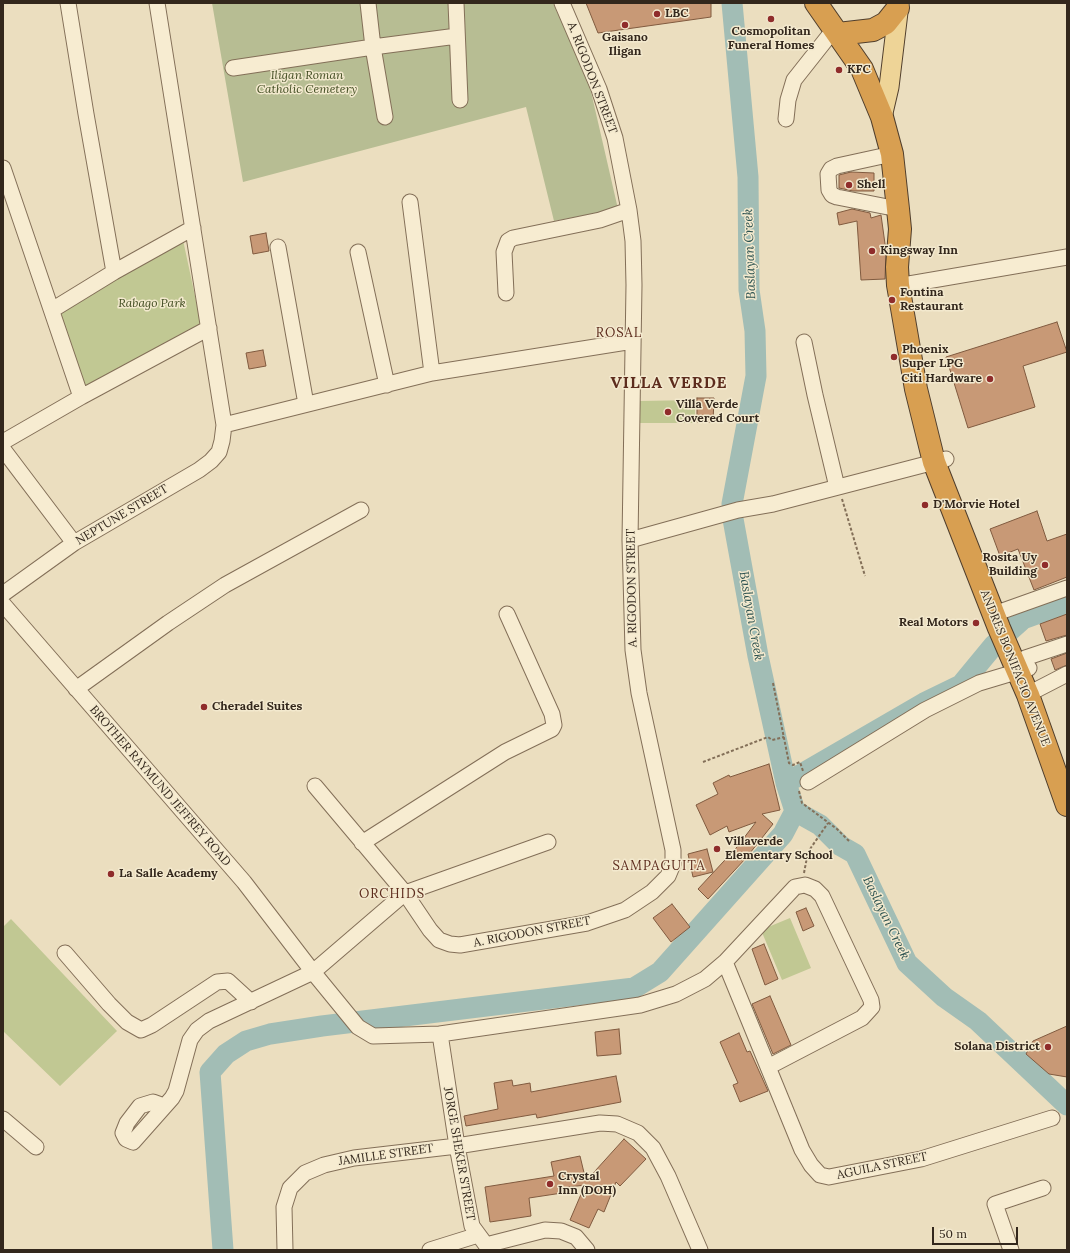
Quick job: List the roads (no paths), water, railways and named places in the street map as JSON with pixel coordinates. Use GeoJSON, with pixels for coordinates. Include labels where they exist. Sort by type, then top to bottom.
{"type":"FeatureCollection","features":[{"type":"Feature","properties":{"kind":"highway","name":"ANDRES BONIFACIO AVENUE"},"geometry":{"type":"LineString","coordinates":[[816,3],[862,70],[882,117],[892,154],[899,219],[896,267],[904,285],[934,415],[940,460],[952,480],[1001,618],[1020,659],[1038,689],[1067,771]]}},
{"type":"Feature","properties":{"kind":"highway"},"geometry":{"type":"LineString","coordinates":[[838,34],[873,30],[886,23],[898,6]]}},
{"type":"Feature","properties":{"kind":"highway","name":"ANDRES BONIFACIO AVENUE"},"geometry":{"type":"LineString","coordinates":[[1020,659],[1028,695],[1067,805]]}},
{"type":"Feature","properties":{"kind":"main road"},"geometry":{"type":"LineString","coordinates":[[882,117],[889,87],[898,6]]}},
{"type":"Feature","properties":{"kind":"street"},"geometry":{"type":"LineString","coordinates":[[68,3],[114,272]]}},
{"type":"Feature","properties":{"kind":"street","name":"NEPTUNE STREET"},"geometry":{"type":"LineString","coordinates":[[3,594],[74,543],[211,461],[219,452],[222,441],[224,424],[157,3]]}},
{"type":"Feature","properties":{"kind":"street"},"geometry":{"type":"LineString","coordinates":[[368,3],[373,47],[385,117]]}},
{"type":"Feature","properties":{"kind":"street"},"geometry":{"type":"LineString","coordinates":[[456,3],[460,100]]}},
{"type":"Feature","properties":{"kind":"street","name":"A. RIGODON STREET"},"geometry":{"type":"LineString","coordinates":[[314,786],[405,893],[430,930],[440,940],[450,944],[460,945],[587,923],[625,910],[652,892],[668,876],[673,864],[673,850],[639,693],[633,650],[630,540],[633,241],[630,210],[616,138],[599,89],[562,3]]}},
{"type":"Feature","properties":{"kind":"street"},"geometry":{"type":"LineString","coordinates":[[786,119],[788,100],[794,80],[828,37],[838,34]]}},
{"type":"Feature","properties":{"kind":"street"},"geometry":{"type":"LineString","coordinates":[[233,68],[457,36]]}},
{"type":"Feature","properties":{"kind":"street"},"geometry":{"type":"LineString","coordinates":[[892,154],[837,166],[831,169],[828,174],[829,190],[832,195],[899,219]]}},
{"type":"Feature","properties":{"kind":"street"},"geometry":{"type":"LineString","coordinates":[[3,168],[81,397]]}},
{"type":"Feature","properties":{"kind":"street"},"geometry":{"type":"LineString","coordinates":[[410,202],[432,373]]}},
{"type":"Feature","properties":{"kind":"street"},"geometry":{"type":"LineString","coordinates":[[506,293],[504,252],[508,241],[513,238],[600,220],[630,210]]}},
{"type":"Feature","properties":{"kind":"street"},"geometry":{"type":"LineString","coordinates":[[52,310],[114,272],[193,228]]}},
{"type":"Feature","properties":{"kind":"street"},"geometry":{"type":"LineString","coordinates":[[278,247],[306,404]]}},
{"type":"Feature","properties":{"kind":"street"},"geometry":{"type":"LineString","coordinates":[[358,252],[387,385]]}},
{"type":"Feature","properties":{"kind":"street"},"geometry":{"type":"LineString","coordinates":[[904,285],[1067,257]]}},
{"type":"Feature","properties":{"kind":"street"},"geometry":{"type":"LineString","coordinates":[[3,442],[81,397],[209,328]]}},
{"type":"Feature","properties":{"kind":"street"},"geometry":{"type":"LineString","coordinates":[[224,424],[432,373],[633,341]]}},
{"type":"Feature","properties":{"kind":"street"},"geometry":{"type":"LineString","coordinates":[[804,342],[837,487]]}},
{"type":"Feature","properties":{"kind":"street"},"geometry":{"type":"LineString","coordinates":[[3,449],[74,543]]}},
{"type":"Feature","properties":{"kind":"street"},"geometry":{"type":"LineString","coordinates":[[630,540],[738,510],[773,504],[940,460]]}},
{"type":"Feature","properties":{"kind":"street"},"geometry":{"type":"LineString","coordinates":[[76,690],[168,623],[225,585],[361,510]]}},
{"type":"Feature","properties":{"kind":"street"},"geometry":{"type":"LineString","coordinates":[[1001,618],[1067,588]]}},
{"type":"Feature","properties":{"kind":"street","name":"BROTHER RAYMUND JEFFREY ROAD"},"geometry":{"type":"LineString","coordinates":[[3,604],[244,882],[313,972],[358,1027],[373,1036],[440,1034]]}},
{"type":"Feature","properties":{"kind":"street"},"geometry":{"type":"LineString","coordinates":[[362,842],[505,752],[552,729],[554,725],[552,714],[507,614]]}},
{"type":"Feature","properties":{"kind":"street"},"geometry":{"type":"LineString","coordinates":[[803,785],[925,710],[979,683],[1020,659],[1067,644]]}},
{"type":"Feature","properties":{"kind":"street"},"geometry":{"type":"LineString","coordinates":[[1038,689],[1067,674]]}},
{"type":"Feature","properties":{"kind":"street"},"geometry":{"type":"LineString","coordinates":[[164,1106],[176,1091],[190,1040],[197,1030],[209,1021],[313,972],[405,893],[548,842]]}},
{"type":"Feature","properties":{"kind":"street"},"geometry":{"type":"LineString","coordinates":[[440,1034],[640,1005],[676,994],[705,979],[725,962],[795,887],[805,885],[815,889],[822,896],[871,1000],[872,1007],[862,1018],[768,1067]]}},
{"type":"Feature","properties":{"kind":"street"},"geometry":{"type":"LineString","coordinates":[[65,953],[109,1004],[127,1022],[141,1030],[152,1025],[217,982],[228,981],[251,1002]]}},
{"type":"Feature","properties":{"kind":"street","name":"AGUILA STREET"},"geometry":{"type":"LineString","coordinates":[[725,962],[802,1150],[811,1165],[820,1174],[830,1177],[921,1159],[1052,1118]]}},
{"type":"Feature","properties":{"kind":"street","name":"JORGE SHEKER STREET"},"geometry":{"type":"LineString","coordinates":[[440,1034],[457,1146],[472,1226],[478,1235],[486,1245],[545,1230],[561,1231],[576,1237],[587,1250]]}},
{"type":"Feature","properties":{"kind":"street"},"geometry":{"type":"LineString","coordinates":[[3,1119],[36,1147]]}},
{"type":"Feature","properties":{"kind":"street","name":"JAMILLE STREET"},"geometry":{"type":"LineString","coordinates":[[285,1250],[284,1207],[290,1188],[305,1173],[324,1165],[354,1158],[457,1146],[600,1123],[617,1124],[638,1133],[654,1148],[668,1176],[700,1250]]}},
{"type":"Feature","properties":{"kind":"street"},"geometry":{"type":"LineString","coordinates":[[1012,1250],[995,1204],[1043,1188]]}},
{"type":"Feature","properties":{"kind":"street"},"geometry":{"type":"LineString","coordinates":[[430,1250],[478,1235]]}},
{"type":"Feature","properties":{"kind":"waterway","name":"Baslayan Creek"},"geometry":{"type":"LineString","coordinates":[[732,3],[748,177],[749,290],[755,331],[756,376],[732,504]]}},
{"type":"Feature","properties":{"kind":"waterway"},"geometry":{"type":"LineString","coordinates":[[223,1250],[210,1072],[226,1054],[246,1041],[270,1034],[322,1026],[634,988],[660,972],[783,834],[795,811],[786,783],[758,656],[733,519]]}},
{"type":"Feature","properties":{"kind":"waterway"},"geometry":{"type":"LineString","coordinates":[[786,783],[924,703],[961,685],[994,645],[1023,619],[1067,603]]}},
{"type":"Feature","properties":{"kind":"waterway","name":"Baslayan Creek"},"geometry":{"type":"LineString","coordinates":[[795,811],[820,825],[841,846],[855,854],[907,963],[944,997],[978,1021],[1067,1105]]}},
{"type":"Feature","properties":{"kind":"place","name":"LBC"},"geometry":{"type":"Point","coordinates":[657,14]}},
{"type":"Feature","properties":{"kind":"place","name":"Cosmopolitan Funeral Homes"},"geometry":{"type":"Point","coordinates":[771,19]}},
{"type":"Feature","properties":{"kind":"place","name":"Gaisano Iligan"},"geometry":{"type":"Point","coordinates":[625,25]}},
{"type":"Feature","properties":{"kind":"place","name":"KFC"},"geometry":{"type":"Point","coordinates":[839,70]}},
{"type":"Feature","properties":{"kind":"place","name":"Shell"},"geometry":{"type":"Point","coordinates":[849,185]}},
{"type":"Feature","properties":{"kind":"place","name":"Kingsway Inn"},"geometry":{"type":"Point","coordinates":[872,251]}},
{"type":"Feature","properties":{"kind":"place","name":"Fontina Restaurant"},"geometry":{"type":"Point","coordinates":[892,300]}},
{"type":"Feature","properties":{"kind":"place","name":"Phoenix Super LPG"},"geometry":{"type":"Point","coordinates":[894,357]}},
{"type":"Feature","properties":{"kind":"place","name":"Citi Hardware"},"geometry":{"type":"Point","coordinates":[990,379]}},
{"type":"Feature","properties":{"kind":"place","name":"Villa Verde Covered Court"},"geometry":{"type":"Point","coordinates":[668,412]}},
{"type":"Feature","properties":{"kind":"place","name":"D'Morvie Hotel"},"geometry":{"type":"Point","coordinates":[925,505]}},
{"type":"Feature","properties":{"kind":"place","name":"Rosita Uy Building"},"geometry":{"type":"Point","coordinates":[1045,565]}},
{"type":"Feature","properties":{"kind":"place","name":"Real Motors"},"geometry":{"type":"Point","coordinates":[976,623]}},
{"type":"Feature","properties":{"kind":"place","name":"Cheradel Suites"},"geometry":{"type":"Point","coordinates":[204,707]}},
{"type":"Feature","properties":{"kind":"place","name":"Villaverde Elementary School"},"geometry":{"type":"Point","coordinates":[717,849]}},
{"type":"Feature","properties":{"kind":"place","name":"La Salle Academy"},"geometry":{"type":"Point","coordinates":[111,874]}},
{"type":"Feature","properties":{"kind":"place","name":"Solana District"},"geometry":{"type":"Point","coordinates":[1048,1047]}},
{"type":"Feature","properties":{"kind":"place","name":"Crystal Inn (DOH)"},"geometry":{"type":"Point","coordinates":[550,1184]}},
{"type":"Feature","properties":{"kind":"district","name":"ROSAL"},"geometry":{"type":"Point","coordinates":[619,333]}},
{"type":"Feature","properties":{"kind":"district","name":"VILLA VERDE"},"geometry":{"type":"Point","coordinates":[669,383]}},
{"type":"Feature","properties":{"kind":"district","name":"SAMPAGUITA"},"geometry":{"type":"Point","coordinates":[659,866]}},
{"type":"Feature","properties":{"kind":"district","name":"ORCHIDS"},"geometry":{"type":"Point","coordinates":[392,894]}},
{"type":"Feature","properties":{"kind":"park label","name":"Iligan Roman Catholic Cemetery"},"geometry":{"type":"Point","coordinates":[307,83]}},
{"type":"Feature","properties":{"kind":"park label","name":"Rabago Park"},"geometry":{"type":"Point","coordinates":[152,304]}}]}
